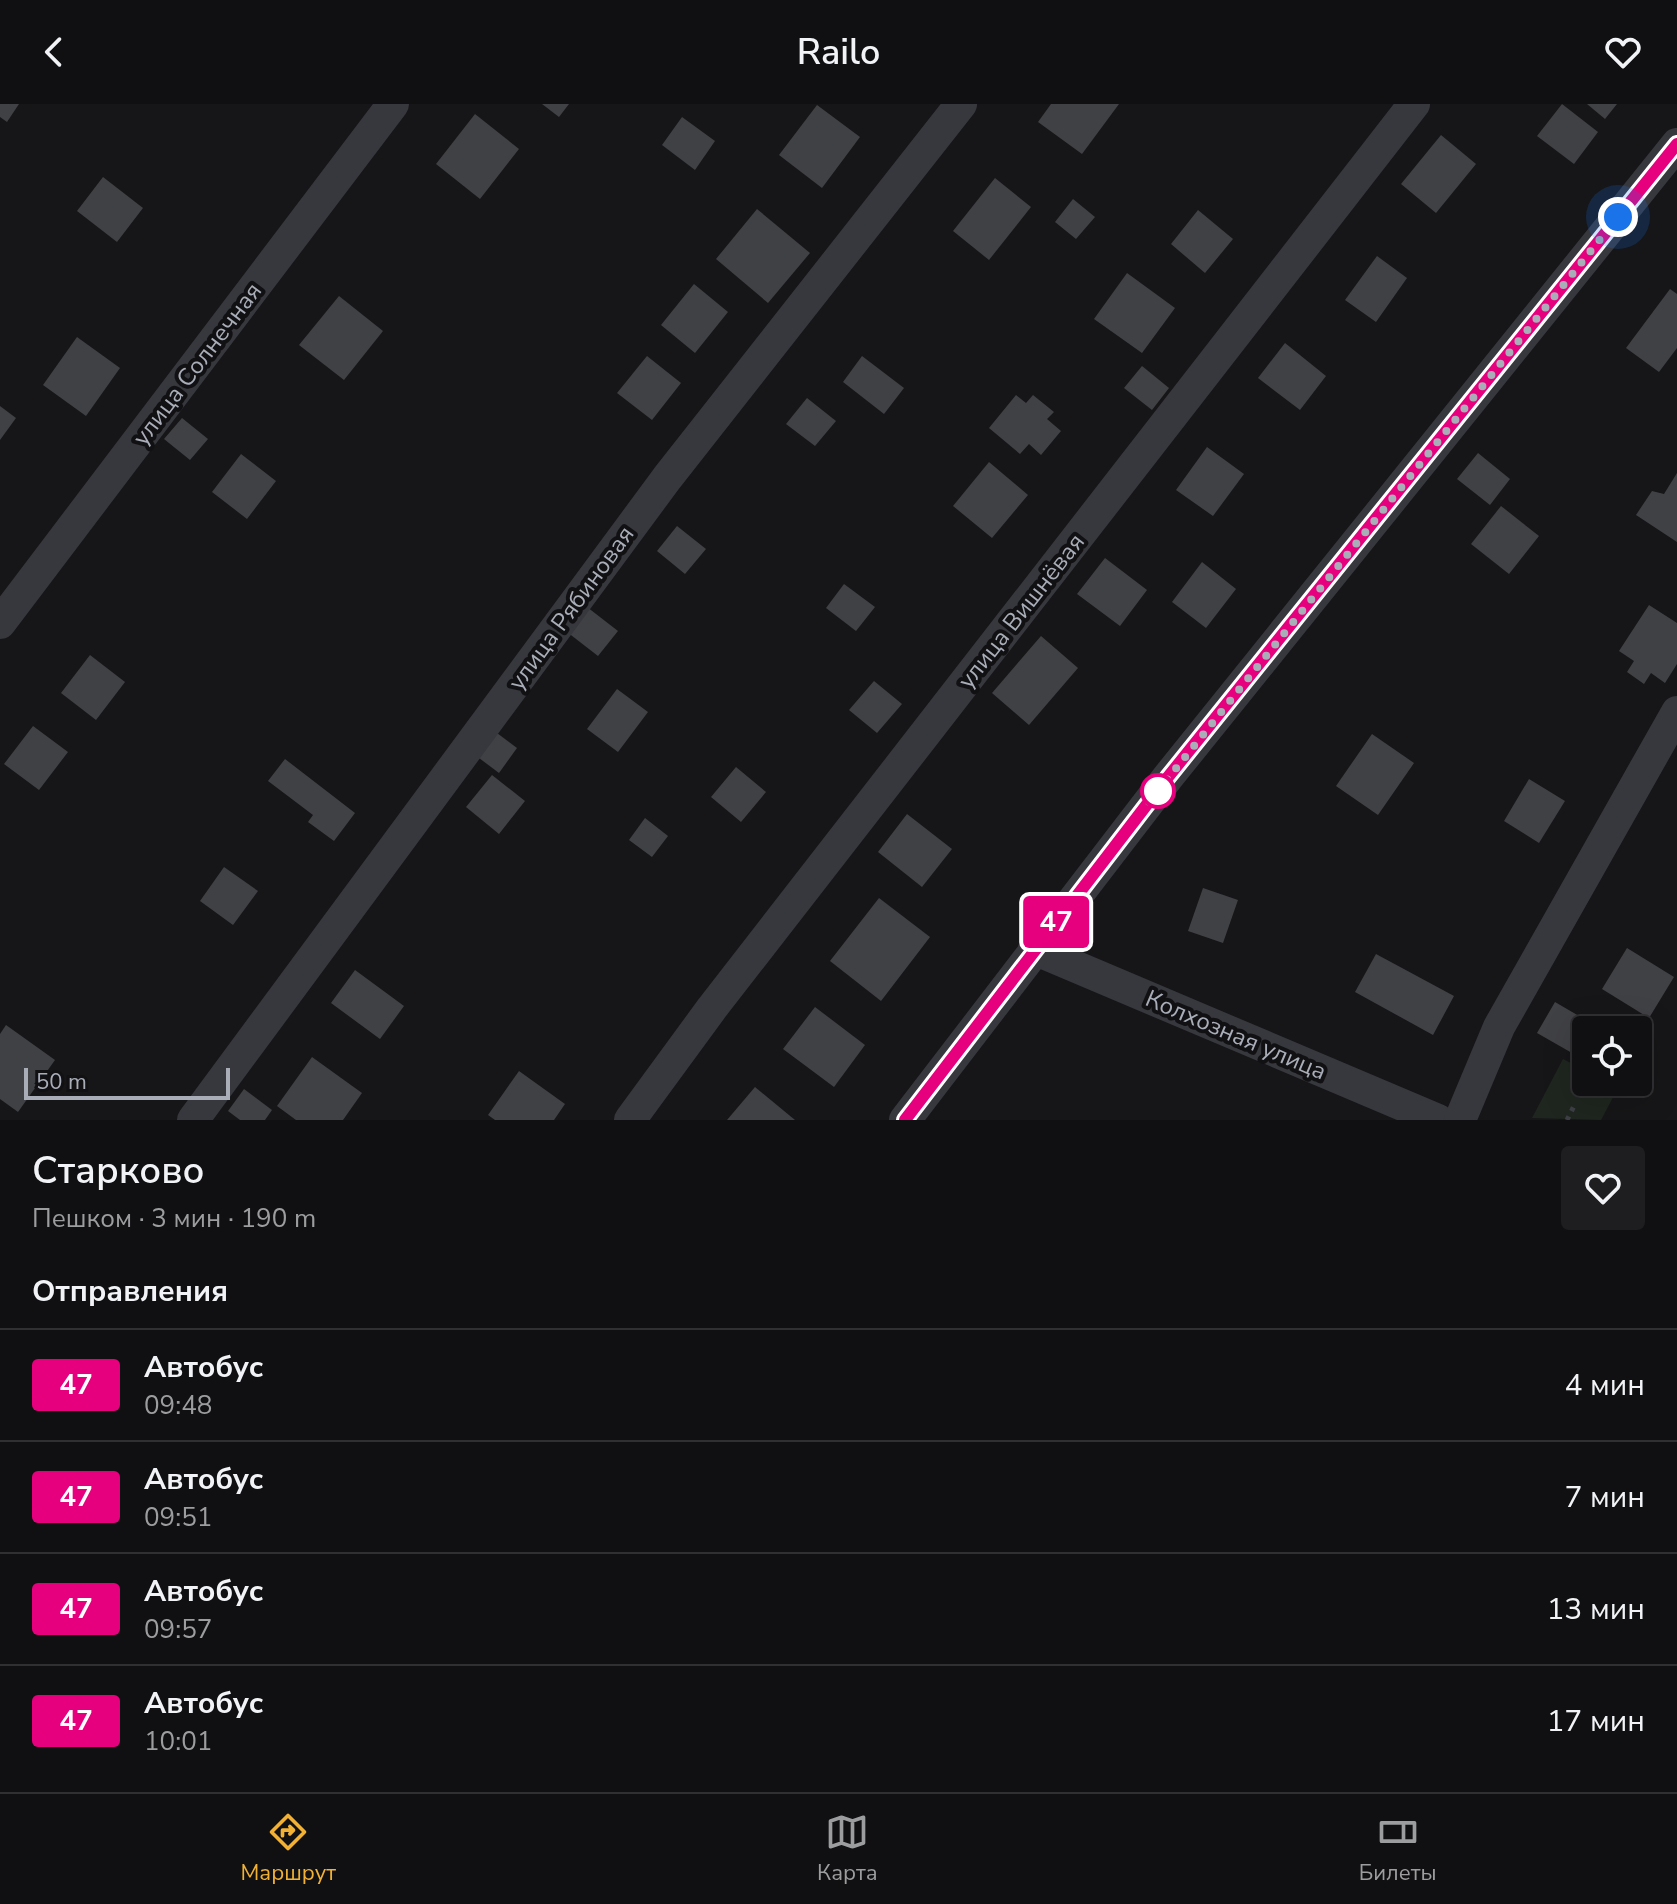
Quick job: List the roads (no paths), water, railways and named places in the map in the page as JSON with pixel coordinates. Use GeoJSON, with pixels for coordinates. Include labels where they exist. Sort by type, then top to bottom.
{"type":"FeatureCollection","features":[{"type":"Feature","properties":{"kind":"street","name":"улица Солнечная"},"geometry":{"type":"LineString","coordinates":[[0,623],[393,104]]}},
{"type":"Feature","properties":{"kind":"street","name":"улица Рябиновая"},"geometry":{"type":"LineString","coordinates":[[193,1120],[667,478],[961,104]]}},
{"type":"Feature","properties":{"kind":"street","name":"улица Вишнёвая"},"geometry":{"type":"LineString","coordinates":[[630,1120],[712,1008],[1414,104]]}},
{"type":"Feature","properties":{"kind":"street"},"geometry":{"type":"LineString","coordinates":[[905,1120],[1168,777],[1677,144]]}},
{"type":"Feature","properties":{"kind":"street"},"geometry":{"type":"LineString","coordinates":[[1460,1120],[1499,1027],[1677,712]]}},
{"type":"Feature","properties":{"kind":"street","name":"Колхозная улица"},"geometry":{"type":"LineString","coordinates":[[1034,949],[1438,1120]]}}]}
